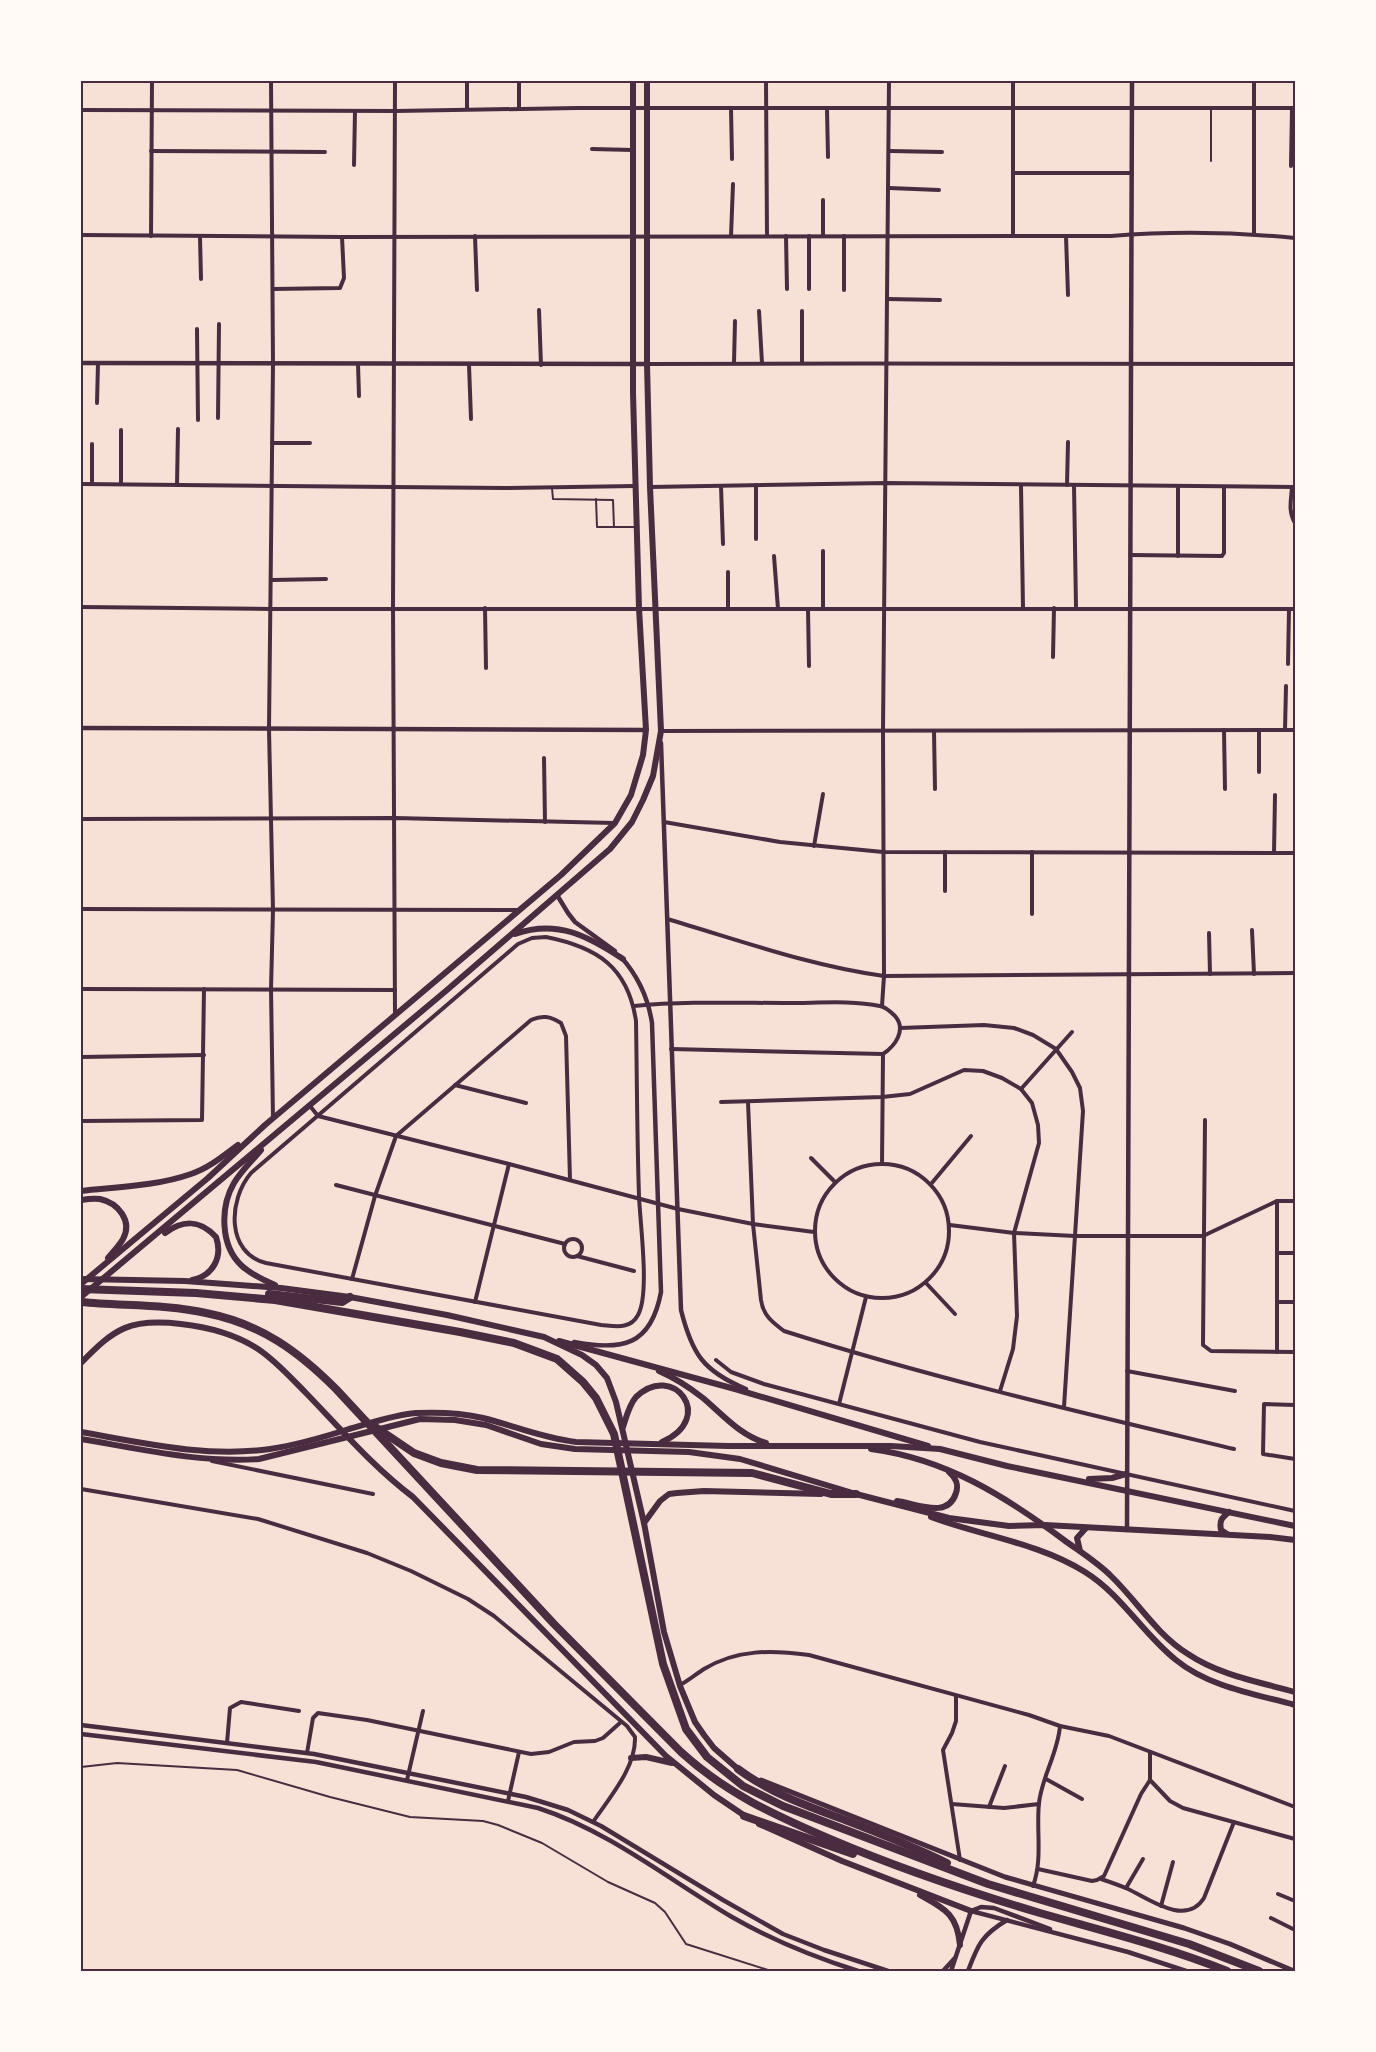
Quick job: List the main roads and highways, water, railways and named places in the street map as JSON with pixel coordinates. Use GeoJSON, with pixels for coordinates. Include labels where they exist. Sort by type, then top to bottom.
{"type":"FeatureCollection","features":[{"type":"Feature","properties":{"kind":"highway"},"geometry":{"type":"LineString","coordinates":[[81,1289],[196,1293],[344,1310],[514,1343],[557,1359],[570,1369],[596,1398],[614,1434],[663,1665],[686,1730],[707,1757],[743,1786],[783,1806],[988,1884],[1145,1930],[1259,1971]]}},
{"type":"Feature","properties":{"kind":"highway"},"geometry":{"type":"LineString","coordinates":[[244,1297],[254,1293],[342,1302],[350,1298]]}},
{"type":"Feature","properties":{"kind":"highway"},"geometry":{"type":"LineString","coordinates":[[81,1304],[207,1313],[249,1326],[277,1340],[308,1361],[554,1624],[701,1770],[738,1796],[774,1815],[901,1867],[1227,1971]]}},
{"type":"Feature","properties":{"kind":"highway"},"geometry":{"type":"LineString","coordinates":[[363,1418],[414,1453],[441,1463],[477,1470],[752,1473],[831,1494],[856,1494]]}},
{"type":"Feature","properties":{"kind":"highway"},"geometry":{"type":"LineString","coordinates":[[738,1769],[774,1792],[923,1852],[988,1884]]}},
{"type":"Feature","properties":{"kind":"highway"},"geometry":{"type":"LineString","coordinates":[[744,1816],[889,1865],[901,1867]]}},
{"type":"Feature","properties":{"kind":"main road"},"geometry":{"type":"LineString","coordinates":[[81,1191],[134,1185],[192,1174],[214,1163],[273,1119],[561,875],[615,823],[631,795],[643,755],[646,730],[635,486],[633,81]]}},
{"type":"Feature","properties":{"kind":"main road"},"geometry":{"type":"LineString","coordinates":[[81,1297],[447,990],[610,849],[632,822],[644,800],[653,776],[661,731],[654,608],[647,364],[647,81]]}},
{"type":"Feature","properties":{"kind":"main road"},"geometry":{"type":"LineString","coordinates":[[508,936],[527,929],[543,927],[568,930],[597,942],[623,959]]}},
{"type":"Feature","properties":{"kind":"main road"},"geometry":{"type":"LineString","coordinates":[[81,1284],[208,1178],[265,1125]]}},
{"type":"Feature","properties":{"kind":"main road"},"geometry":{"type":"LineString","coordinates":[[274,1135],[235,1180],[226,1204],[224,1224],[228,1244],[242,1266],[263,1280],[281,1287]]}},
{"type":"Feature","properties":{"kind":"main road"},"geometry":{"type":"LineString","coordinates":[[81,1200],[98,1198],[113,1203],[126,1221],[124,1238],[100,1268]]}},
{"type":"Feature","properties":{"kind":"main road"},"geometry":{"type":"LineString","coordinates":[[128,1259],[176,1225],[191,1223],[202,1226],[216,1237],[219,1252],[215,1266],[204,1276],[185,1281]]}},
{"type":"Feature","properties":{"kind":"main road"},"geometry":{"type":"LineString","coordinates":[[81,1279],[185,1281],[281,1287],[447,1315],[544,1337],[648,1365],[1006,1466],[1295,1526]]}},
{"type":"Feature","properties":{"kind":"main road"},"geometry":{"type":"LineString","coordinates":[[81,1304],[91,1289]]}},
{"type":"Feature","properties":{"kind":"main road"},"geometry":{"type":"LineString","coordinates":[[81,1363],[109,1336],[134,1324],[150,1321],[205,1327],[238,1338],[259,1350],[284,1371],[392,1481],[413,1497],[641,1731],[714,1796],[744,1816],[771,1830],[971,1911]]}},
{"type":"Feature","properties":{"kind":"main road"},"geometry":{"type":"LineString","coordinates":[[544,1337],[582,1355],[607,1378],[616,1402],[644,1523],[664,1632],[680,1686],[695,1722],[704,1735],[714,1748],[738,1769],[960,1860],[1033,1886],[1184,1928],[1230,1944],[1294,1971]]}},
{"type":"Feature","properties":{"kind":"main road"},"geometry":{"type":"LineString","coordinates":[[648,1365],[679,1380],[746,1436],[766,1443],[794,1446]]}},
{"type":"Feature","properties":{"kind":"main road"},"geometry":{"type":"LineString","coordinates":[[622,1429],[635,1398],[656,1386],[667,1385],[675,1389],[685,1400],[688,1414],[685,1426],[680,1432],[659,1443]]}},
{"type":"Feature","properties":{"kind":"main road"},"geometry":{"type":"LineString","coordinates":[[81,1432],[161,1446],[236,1453],[334,1438],[385,1418],[414,1413],[457,1413],[484,1418],[554,1439],[593,1442],[891,1446],[940,1449]]}},
{"type":"Feature","properties":{"kind":"main road"},"geometry":{"type":"LineString","coordinates":[[81,1441],[103,1442],[202,1459],[232,1461],[259,1459],[334,1438],[420,1419],[456,1420],[486,1425],[542,1444],[594,1451],[689,1452],[740,1459],[856,1494],[949,1518],[988,1524],[1045,1525],[1295,1540]]}},
{"type":"Feature","properties":{"kind":"main road"},"geometry":{"type":"LineString","coordinates":[[847,1446],[892,1452],[942,1467],[988,1489],[1045,1525],[1110,1575],[1157,1630],[1188,1655],[1220,1670],[1295,1692]]}},
{"type":"Feature","properties":{"kind":"main road"},"geometry":{"type":"LineString","coordinates":[[873,1498],[946,1508],[955,1496],[957,1481],[942,1467]]}},
{"type":"Feature","properties":{"kind":"main road"},"geometry":{"type":"LineString","coordinates":[[1062,1477],[1105,1479],[1126,1474]]}},
{"type":"Feature","properties":{"kind":"main road"},"geometry":{"type":"LineString","coordinates":[[644,1523],[660,1500],[669,1494],[704,1491],[831,1494]]}},
{"type":"Feature","properties":{"kind":"main road"},"geometry":{"type":"LineString","coordinates":[[906,1507],[957,1527],[1052,1554],[1087,1574],[1120,1601],[1175,1659],[1190,1670],[1227,1686],[1295,1705]]}},
{"type":"Feature","properties":{"kind":"main road"},"geometry":{"type":"LineString","coordinates":[[1228,1535],[1221,1530],[1220,1524],[1221,1519],[1229,1512]]}},
{"type":"Feature","properties":{"kind":"main road"},"geometry":{"type":"LineString","coordinates":[[1080,1552],[1077,1538],[1086,1528]]}},
{"type":"Feature","properties":{"kind":"main road"},"geometry":{"type":"LineString","coordinates":[[631,1758],[646,1757],[676,1764]]}},
{"type":"Feature","properties":{"kind":"main road"},"geometry":{"type":"LineString","coordinates":[[898,1883],[944,1908],[955,1921],[960,1945]]}}]}
